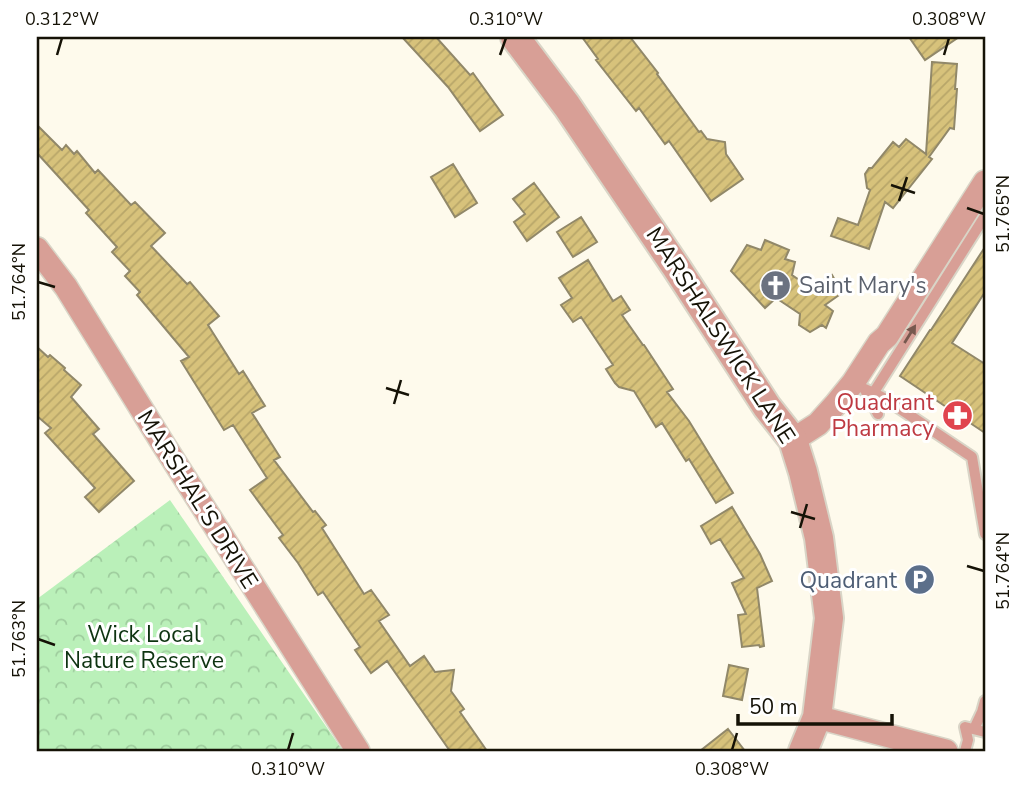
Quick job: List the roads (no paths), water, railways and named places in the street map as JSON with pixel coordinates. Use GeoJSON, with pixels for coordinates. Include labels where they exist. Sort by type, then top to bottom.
{"type":"FeatureCollection","features":[{"type":"Feature","properties":{"kind":"street","name":"MARSHALSWICK LANE"},"geometry":{"type":"LineString","coordinates":[[515,37],[567,106],[767,407],[793,440],[819,538],[829,618],[817,717],[803,751]]}},
{"type":"Feature","properties":{"kind":"street"},"geometry":{"type":"LineString","coordinates":[[793,440],[818,424],[836,404],[864,389],[879,343],[980,212],[985,182]]}},
{"type":"Feature","properties":{"kind":"street","name":"MARSHAL'S DRIVE"},"geometry":{"type":"LineString","coordinates":[[37,249],[66,287],[358,751]]}},
{"type":"Feature","properties":{"kind":"street"},"geometry":{"type":"LineString","coordinates":[[817,717],[898,745],[946,751]]}},
{"type":"Feature","properties":{"kind":"lane"},"geometry":{"type":"LineString","coordinates":[[864,389],[878,414]]}},
{"type":"Feature","properties":{"kind":"lane"},"geometry":{"type":"LineString","coordinates":[[864,389],[972,457],[985,534]]}},
{"type":"Feature","properties":{"kind":"lane"},"geometry":{"type":"LineString","coordinates":[[965,751],[968,740],[965,727],[979,731],[985,702]]}},
{"type":"Feature","properties":{"kind":"place","name":"Saint Mary's"},"geometry":{"type":"Point","coordinates":[776,285]}},
{"type":"Feature","properties":{"kind":"place","name":"Quadrant Pharmacy"},"geometry":{"type":"Point","coordinates":[957,415]}},
{"type":"Feature","properties":{"kind":"place","name":"Quadrant"},"geometry":{"type":"Point","coordinates":[920,580]}},
{"type":"Feature","properties":{"kind":"park label","name":"Wick Local Nature Reserve"},"geometry":{"type":"Point","coordinates":[144,647]}}]}
